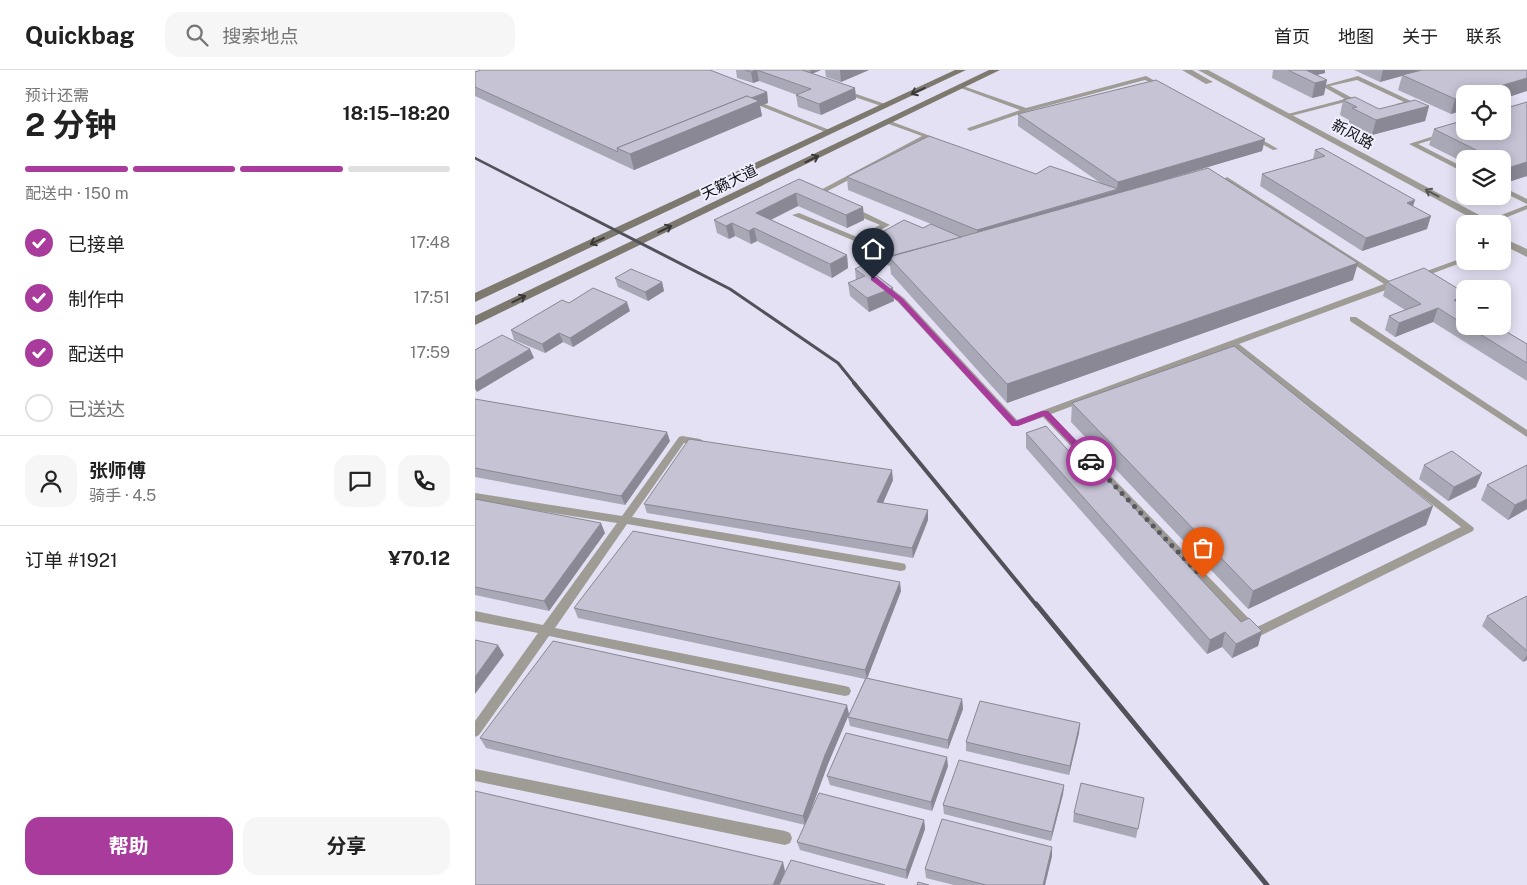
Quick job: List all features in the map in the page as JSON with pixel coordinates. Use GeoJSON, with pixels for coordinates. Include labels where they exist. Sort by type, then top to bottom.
{"type":"FeatureCollection","features":[{"type":"Feature","properties":{"kind":"main road","name":"天籁大道"},"geometry":{"type":"LineString","coordinates":[[475,298],[962,70]]}},
{"type":"Feature","properties":{"kind":"main road","name":"天籁大道"},"geometry":{"type":"LineString","coordinates":[[475,321],[996,70]]}},
{"type":"Feature","properties":{"kind":"street","name":"新风路"},"geometry":{"type":"LineString","coordinates":[[1186,70],[1456,216]]}},
{"type":"Feature","properties":{"kind":"street","name":"新风路"},"geometry":{"type":"LineString","coordinates":[[1202,70],[1474,215]]}},
{"type":"Feature","properties":{"kind":"street"},"geometry":{"type":"LineString","coordinates":[[1511,234],[1527,243]]}},
{"type":"Feature","properties":{"kind":"street"},"geometry":{"type":"LineString","coordinates":[[1511,246],[1527,254]]}},
{"type":"Feature","properties":{"kind":"lane"},"geometry":{"type":"LineString","coordinates":[[970,129],[1026,110],[1146,78],[1172,92]]}},
{"type":"Feature","properties":{"kind":"lane"},"geometry":{"type":"LineString","coordinates":[[1358,103],[1325,86],[1358,78],[1410,102],[1393,106]]}},
{"type":"Feature","properties":{"kind":"lane"},"geometry":{"type":"LineString","coordinates":[[961,87],[1026,110]]}},
{"type":"Feature","properties":{"kind":"lane"},"geometry":{"type":"LineString","coordinates":[[1384,90],[1393,87]]}},
{"type":"Feature","properties":{"kind":"lane"},"geometry":{"type":"LineString","coordinates":[[839,89],[886,106]]}},
{"type":"Feature","properties":{"kind":"lane"},"geometry":{"type":"LineString","coordinates":[[1287,115],[1350,98]]}},
{"type":"Feature","properties":{"kind":"lane"},"geometry":{"type":"LineString","coordinates":[[748,99],[830,132]]}},
{"type":"Feature","properties":{"kind":"lane"},"geometry":{"type":"LineString","coordinates":[[889,122],[935,139]]}},
{"type":"Feature","properties":{"kind":"lane"},"geometry":{"type":"LineString","coordinates":[[1456,131],[1412,144],[1456,166]]}},
{"type":"Feature","properties":{"kind":"lane"},"geometry":{"type":"LineString","coordinates":[[1249,135],[1275,149]]}},
{"type":"Feature","properties":{"kind":"lane"},"geometry":{"type":"LineString","coordinates":[[825,198],[817,194],[927,136]]}},
{"type":"Feature","properties":{"kind":"lane"},"geometry":{"type":"LineString","coordinates":[[1227,179],[1391,285]]}},
{"type":"Feature","properties":{"kind":"lane"},"geometry":{"type":"LineString","coordinates":[[1511,193],[1527,202]]}},
{"type":"Feature","properties":{"kind":"lane"},"geometry":{"type":"LineString","coordinates":[[796,214],[857,240],[886,225],[843,206]]}},
{"type":"Feature","properties":{"kind":"lane"},"geometry":{"type":"LineString","coordinates":[[1509,215],[1527,208]]}},
{"type":"Feature","properties":{"kind":"lane"},"geometry":{"type":"LineString","coordinates":[[873,279],[901,300],[1015,424],[1456,261]]}},
{"type":"Feature","properties":{"kind":"lane"},"geometry":{"type":"LineString","coordinates":[[1353,319],[1527,434]]}},
{"type":"Feature","properties":{"kind":"lane"},"geometry":{"type":"LineString","coordinates":[[1045,413],[1256,633],[1469,528],[1233,344]]}},
{"type":"Feature","properties":{"kind":"lane"},"geometry":{"type":"LineString","coordinates":[[475,731],[682,439],[710,444]]}},
{"type":"Feature","properties":{"kind":"lane"},"geometry":{"type":"LineString","coordinates":[[475,497],[625,520],[901,567]]}},
{"type":"Feature","properties":{"kind":"lane"},"geometry":{"type":"LineString","coordinates":[[475,616],[845,692]]}},
{"type":"Feature","properties":{"kind":"lane"},"geometry":{"type":"LineString","coordinates":[[475,775],[785,838]]}},
{"type":"Feature","properties":{"kind":"building"},"geometry":{"type":"Polygon","coordinates":[[[481,70],[710,70],[767,92],[751,98],[747,96],[617,148],[618,152],[475,87],[475,72],[481,70]]]}},
{"type":"Feature","properties":{"kind":"building"},"geometry":{"type":"Polygon","coordinates":[[[757,70],[802,70],[855,88],[819,104],[796,95],[811,89],[757,70]]]}},
{"type":"Feature","properties":{"kind":"building"},"geometry":{"type":"Polygon","coordinates":[[[1288,70],[1306,70],[1327,80],[1315,83],[1288,70]]]}},
{"type":"Feature","properties":{"kind":"building"},"geometry":{"type":"Polygon","coordinates":[[[1422,70],[1527,70],[1527,78],[1503,85],[1456,85],[1455,99],[1402,75],[1422,70]]]}},
{"type":"Feature","properties":{"kind":"building"},"geometry":{"type":"Polygon","coordinates":[[[1156,80],[1265,139],[1118,182],[1018,114],[1156,80]]]}},
{"type":"Feature","properties":{"kind":"building"},"geometry":{"type":"Polygon","coordinates":[[[747,96],[759,101],[630,154],[617,148],[747,96]]]}},
{"type":"Feature","properties":{"kind":"building"},"geometry":{"type":"Polygon","coordinates":[[[1355,97],[1379,109],[1415,100],[1429,106],[1376,120],[1352,108],[1357,107],[1343,100],[1355,97]]]}},
{"type":"Feature","properties":{"kind":"building"},"geometry":{"type":"Polygon","coordinates":[[[1527,102],[1527,162],[1511,167],[1511,150],[1476,150],[1456,140],[1511,140],[1511,107],[1527,102]]]}},
{"type":"Feature","properties":{"kind":"building"},"geometry":{"type":"Polygon","coordinates":[[[1456,123],[1456,140],[1434,129],[1456,123]]]}},
{"type":"Feature","properties":{"kind":"building"},"geometry":{"type":"Polygon","coordinates":[[[929,136],[1036,174],[1050,166],[1118,189],[977,230],[847,177],[929,136]]]}},
{"type":"Feature","properties":{"kind":"building"},"geometry":{"type":"Polygon","coordinates":[[[1322,148],[1415,200],[1407,203],[1431,216],[1366,238],[1262,174],[1325,156],[1315,150],[1322,148]]]}},
{"type":"Feature","properties":{"kind":"building"},"geometry":{"type":"Polygon","coordinates":[[[1208,168],[1358,263],[1007,384],[889,257],[1208,168]]]}},
{"type":"Feature","properties":{"kind":"building"},"geometry":{"type":"Polygon","coordinates":[[[799,179],[863,207],[846,215],[796,193],[756,213],[847,255],[830,264],[754,228],[749,231],[732,223],[726,226],[714,220],[799,179]]]}},
{"type":"Feature","properties":{"kind":"building"},"geometry":{"type":"Polygon","coordinates":[[[904,220],[923,228],[931,224],[961,237],[894,255],[864,242],[904,220]]]}},
{"type":"Feature","properties":{"kind":"building"},"geometry":{"type":"Polygon","coordinates":[[[863,265],[893,288],[867,298],[848,283],[865,276],[855,269],[863,265]]]}},
{"type":"Feature","properties":{"kind":"building"},"geometry":{"type":"Polygon","coordinates":[[[1424,268],[1456,288],[1456,299],[1454,300],[1456,301],[1456,319],[1438,308],[1399,323],[1389,316],[1421,304],[1387,282],[1424,268]]]}},
{"type":"Feature","properties":{"kind":"building"},"geometry":{"type":"Polygon","coordinates":[[[631,269],[662,282],[645,292],[615,278],[631,269]]]}},
{"type":"Feature","properties":{"kind":"building"},"geometry":{"type":"Polygon","coordinates":[[[593,288],[627,302],[570,338],[559,333],[542,344],[511,330],[562,300],[569,303],[593,288]]]}},
{"type":"Feature","properties":{"kind":"building"},"geometry":{"type":"Polygon","coordinates":[[[1511,334],[1527,344],[1527,363],[1482,335],[1511,334]]]}},
{"type":"Feature","properties":{"kind":"building"},"geometry":{"type":"Polygon","coordinates":[[[502,335],[530,349],[475,381],[475,350],[502,335]]]}},
{"type":"Feature","properties":{"kind":"building"},"geometry":{"type":"Polygon","coordinates":[[[1234,346],[1433,506],[1253,591],[1072,403],[1234,346]]]}},
{"type":"Feature","properties":{"kind":"building"},"geometry":{"type":"Polygon","coordinates":[[[475,399],[667,432],[621,496],[475,468],[475,399]]]}},
{"type":"Feature","properties":{"kind":"building"},"geometry":{"type":"Polygon","coordinates":[[[1046,426],[1084,468],[1093,464],[1241,622],[1249,618],[1262,631],[1236,644],[1225,632],[1210,640],[1026,433],[1046,426]]]}},
{"type":"Feature","properties":{"kind":"building"},"geometry":{"type":"Polygon","coordinates":[[[689,439],[892,470],[877,502],[928,510],[912,548],[644,504],[689,439]]]}},
{"type":"Feature","properties":{"kind":"building"},"geometry":{"type":"Polygon","coordinates":[[[1452,451],[1482,473],[1454,487],[1424,465],[1452,451]]]}},
{"type":"Feature","properties":{"kind":"building"},"geometry":{"type":"Polygon","coordinates":[[[1527,465],[1527,499],[1515,505],[1487,485],[1527,465]]]}},
{"type":"Feature","properties":{"kind":"building"},"geometry":{"type":"Polygon","coordinates":[[[475,499],[601,523],[544,601],[475,587],[475,499]]]}},
{"type":"Feature","properties":{"kind":"building"},"geometry":{"type":"Polygon","coordinates":[[[633,531],[900,582],[865,670],[574,608],[633,531]]]}},
{"type":"Feature","properties":{"kind":"building"},"geometry":{"type":"Polygon","coordinates":[[[1527,596],[1527,651],[1487,616],[1527,596]]]}},
{"type":"Feature","properties":{"kind":"building"},"geometry":{"type":"Polygon","coordinates":[[[475,640],[498,645],[475,677],[475,640]]]}},
{"type":"Feature","properties":{"kind":"building"},"geometry":{"type":"Polygon","coordinates":[[[553,641],[847,705],[825,755],[803,816],[480,738],[553,641]]]}},
{"type":"Feature","properties":{"kind":"building"},"geometry":{"type":"Polygon","coordinates":[[[866,678],[962,699],[948,740],[848,717],[866,678]]]}},
{"type":"Feature","properties":{"kind":"building"},"geometry":{"type":"Polygon","coordinates":[[[980,701],[1080,723],[1070,766],[966,742],[980,701]]]}},
{"type":"Feature","properties":{"kind":"building"},"geometry":{"type":"Polygon","coordinates":[[[846,733],[947,757],[931,802],[827,776],[846,733]]]}},
{"type":"Feature","properties":{"kind":"building"},"geometry":{"type":"Polygon","coordinates":[[[959,760],[1064,785],[1052,832],[943,805],[959,760]]]}},
{"type":"Feature","properties":{"kind":"building"},"geometry":{"type":"Polygon","coordinates":[[[1081,783],[1144,798],[1138,829],[1074,813],[1081,783]]]}},
{"type":"Feature","properties":{"kind":"building"},"geometry":{"type":"Polygon","coordinates":[[[475,791],[783,862],[773,885],[475,885],[475,791]]]}},
{"type":"Feature","properties":{"kind":"building"},"geometry":{"type":"Polygon","coordinates":[[[819,793],[924,820],[906,870],[797,842],[819,793]]]}},
{"type":"Feature","properties":{"kind":"building"},"geometry":{"type":"Polygon","coordinates":[[[942,819],[1052,847],[1043,885],[986,885],[925,869],[942,819]]]}},
{"type":"Feature","properties":{"kind":"building"},"geometry":{"type":"Polygon","coordinates":[[[791,860],[885,885],[779,885],[791,860]]]}},
{"type":"Feature","properties":{"kind":"building"},"geometry":{"type":"Polygon","coordinates":[[[918,882],[929,885],[917,885],[918,882]]]}},
{"type":"Feature","properties":{"kind":"railway"},"geometry":{"type":"LineString","coordinates":[[475,158],[574,209]]}},
{"type":"Feature","properties":{"kind":"railway"},"geometry":{"type":"LineString","coordinates":[[572,208],[730,289],[838,363],[855,384]]}},
{"type":"Feature","properties":{"kind":"railway"},"geometry":{"type":"LineString","coordinates":[[854,383],[1037,606]]}},
{"type":"Feature","properties":{"kind":"railway"},"geometry":{"type":"LineString","coordinates":[[1036,604],[1267,885]]}},
{"type":"Feature","properties":{"kind":"way so far"},"geometry":{"type":"LineString","coordinates":[[1091,461],[1203,578]]}},
{"type":"Feature","properties":{"kind":"route"},"geometry":{"type":"LineString","coordinates":[[873,279],[901,300],[1015,424],[1045,413],[1091,461]]}}]}
